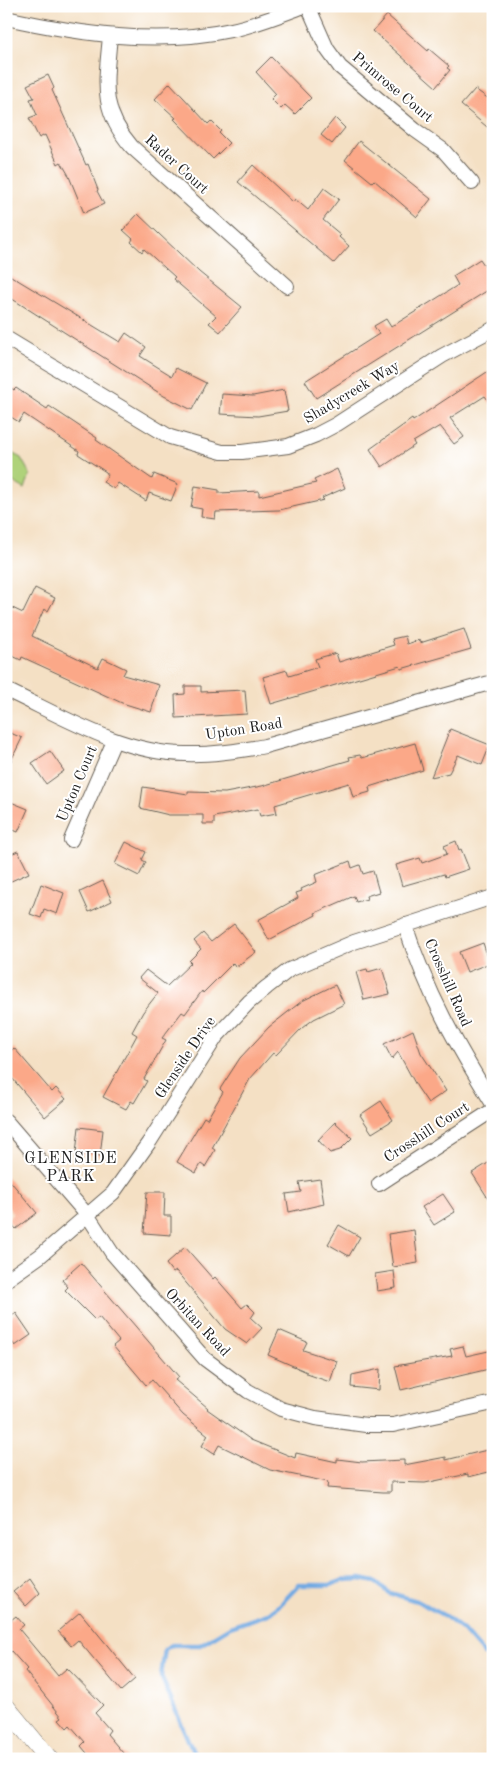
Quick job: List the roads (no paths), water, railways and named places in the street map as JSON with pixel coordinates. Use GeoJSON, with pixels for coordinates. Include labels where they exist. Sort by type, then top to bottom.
{"type":"FeatureCollection","features":[{"type":"Feature","properties":{"kind":"street"},"geometry":{"type":"LineString","coordinates":[[6,18],[56,29],[110,36],[150,37],[212,33],[244,27],[304,6]]}},
{"type":"Feature","properties":{"kind":"street","name":"Primrose Court"},"geometry":{"type":"LineString","coordinates":[[308,6],[327,49],[340,67],[415,130],[442,150],[472,183]]}},
{"type":"Feature","properties":{"kind":"street","name":"Rader Court"},"geometry":{"type":"LineString","coordinates":[[110,36],[106,92],[109,112],[118,132],[132,147],[287,286]]}},
{"type":"Feature","properties":{"kind":"street","name":"Shadycreek Way"},"geometry":{"type":"LineString","coordinates":[[6,338],[170,437],[222,452],[242,452],[288,446],[316,435],[337,424],[442,356],[493,329]]}},
{"type":"Feature","properties":{"kind":"street","name":"Upton Road"},"geometry":{"type":"LineString","coordinates":[[6,690],[114,740],[168,753],[184,754],[234,751],[265,746],[492,685]]}},
{"type":"Feature","properties":{"kind":"street","name":"Upton Court"},"geometry":{"type":"LineString","coordinates":[[71,840],[114,740]]}},
{"type":"Feature","properties":{"kind":"street","name":"Glenside Drive"},"geometry":{"type":"LineString","coordinates":[[6,1280],[40,1256],[113,1193],[150,1141],[207,1050],[249,1002],[289,970],[354,942],[493,897]]}},
{"type":"Feature","properties":{"kind":"street","name":"Crosshill Road"},"geometry":{"type":"LineString","coordinates":[[405,926],[437,1008],[493,1104]]}},
{"type":"Feature","properties":{"kind":"street","name":"Crosshill Court"},"geometry":{"type":"LineString","coordinates":[[379,1184],[493,1110]]}},
{"type":"Feature","properties":{"kind":"street","name":"Orbitan Road"},"geometry":{"type":"LineString","coordinates":[[6,1121],[88,1216],[112,1252],[206,1359],[248,1391],[269,1403],[315,1418],[366,1425],[402,1423],[493,1403]]}},
{"type":"Feature","properties":{"kind":"street"},"geometry":{"type":"LineString","coordinates":[[6,1707],[49,1759]]}},
{"type":"Feature","properties":{"kind":"waterway"},"geometry":{"type":"LineString","coordinates":[[196,1759],[161,1676],[165,1649],[172,1645],[200,1645],[230,1627],[268,1614],[279,1606],[299,1585],[330,1585],[344,1580],[361,1579],[375,1582],[390,1593],[417,1601],[445,1616],[463,1630],[484,1654],[493,1659]]}},
{"type":"Feature","properties":{"kind":"district","name":"GLENSIDE PARK"},"geometry":{"type":"Point","coordinates":[71,1168]}}]}
